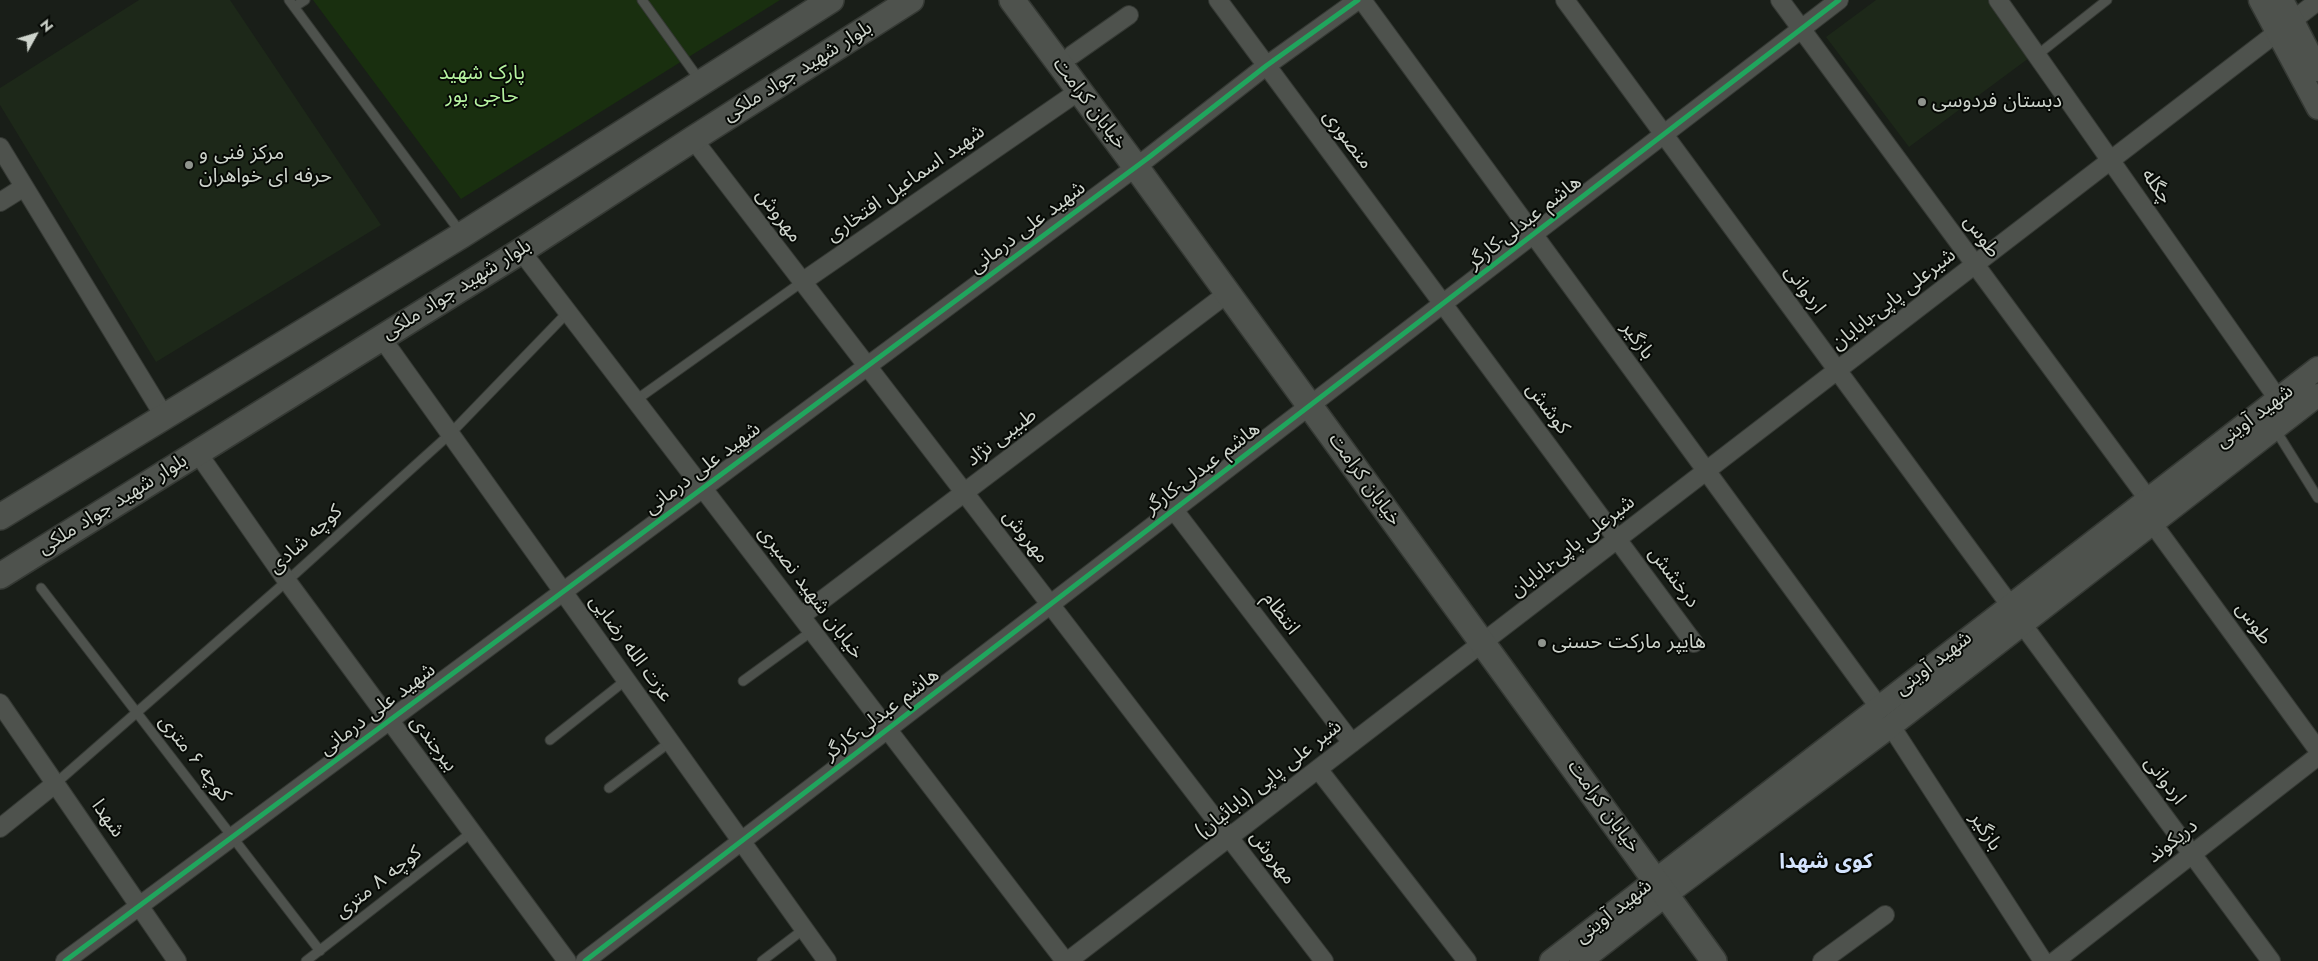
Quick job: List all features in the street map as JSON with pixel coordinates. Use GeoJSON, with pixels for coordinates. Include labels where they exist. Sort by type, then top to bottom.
{"type":"FeatureCollection","features":[{"type":"Feature","properties":{"kind":"main road"},"geometry":{"type":"LineString","coordinates":[[0,517],[462,235],[830,0]]}},
{"type":"Feature","properties":{"kind":"main road","name":"بلوار شهید جواد ملکی"},"geometry":{"type":"LineString","coordinates":[[0,576],[521,251],[910,0]]}},
{"type":"Feature","properties":{"kind":"main road","name":"خیابان کرامت"},"geometry":{"type":"LineString","coordinates":[[1012,0],[1079,90],[1142,162],[1315,402],[1667,882],[1733,961]]}},
{"type":"Feature","properties":{"kind":"main road","name":"خیابان کرامت"},"geometry":{"type":"LineString","coordinates":[[1031,0],[1072,55],[1228,293],[1315,402]]}},
{"type":"Feature","properties":{"kind":"main road","name":"خیابان کرامت"},"geometry":{"type":"LineString","coordinates":[[1667,882],[1714,961]]}},
{"type":"Feature","properties":{"kind":"street","name":"منصوری"},"geometry":{"type":"LineString","coordinates":[[1218,0],[1443,304]]}},
{"type":"Feature","properties":{"kind":"street","name":"شهید علی درمانی"},"geometry":{"type":"LineString","coordinates":[[65,961],[1142,162],[1266,66],[1360,0]]}},
{"type":"Feature","properties":{"kind":"street","name":"بازگیر"},"geometry":{"type":"LineString","coordinates":[[1360,0],[1878,708]]}},
{"type":"Feature","properties":{"kind":"street","name":"اردوانی"},"geometry":{"type":"LineString","coordinates":[[1564,0],[2010,605]]}},
{"type":"Feature","properties":{"kind":"street","name":"طوس"},"geometry":{"type":"LineString","coordinates":[[1780,0],[2148,499]]}},
{"type":"Feature","properties":{"kind":"street","name":"هاشم عبدلی-کارگر"},"geometry":{"type":"LineString","coordinates":[[585,961],[1839,0]]}},
{"type":"Feature","properties":{"kind":"street","name":"چگله"},"geometry":{"type":"LineString","coordinates":[[1998,0],[2278,399]]}},
{"type":"Feature","properties":{"kind":"street"},"geometry":{"type":"LineString","coordinates":[[2260,0],[2285,27],[2318,70]]}},
{"type":"Feature","properties":{"kind":"street"},"geometry":{"type":"LineString","coordinates":[[2282,0],[2285,27],[2318,108]]}},
{"type":"Feature","properties":{"kind":"street","name":"شیرعلی پاپی-بابایان"},"geometry":{"type":"LineString","coordinates":[[1489,637],[2318,1]]}},
{"type":"Feature","properties":{"kind":"street"},"geometry":{"type":"LineString","coordinates":[[1072,55],[1129,15]]}},
{"type":"Feature","properties":{"kind":"street","name":"شهید اسماعیل افتخاری"},"geometry":{"type":"LineString","coordinates":[[802,282],[1079,90]]}},
{"type":"Feature","properties":{"kind":"street","name":"مهروش"},"geometry":{"type":"LineString","coordinates":[[692,139],[1324,961]]}},
{"type":"Feature","properties":{"kind":"street"},"geometry":{"type":"LineString","coordinates":[[0,147],[164,416]]}},
{"type":"Feature","properties":{"kind":"street"},"geometry":{"type":"LineString","coordinates":[[0,202],[24,187]]}},
{"type":"Feature","properties":{"kind":"street","name":"خیابان شهید نصیری"},"geometry":{"type":"LineString","coordinates":[[521,251],[1066,961]]}},
{"type":"Feature","properties":{"kind":"street","name":"طبیبی نژاد"},"geometry":{"type":"LineString","coordinates":[[800,616],[1228,293]]}},
{"type":"Feature","properties":{"kind":"street","name":"کوشش"},"geometry":{"type":"LineString","coordinates":[[1443,304],[1617,539]]}},
{"type":"Feature","properties":{"kind":"street","name":"عزت الله رضایی"},"geometry":{"type":"LineString","coordinates":[[381,337],[827,961]]}},
{"type":"Feature","properties":{"kind":"street","name":"شهید آوینی"},"geometry":{"type":"LineString","coordinates":[[1581,961],[1667,882],[1878,708],[2318,368]]}},
{"type":"Feature","properties":{"kind":"street","name":"شهید آوینی"},"geometry":{"type":"LineString","coordinates":[[1551,961],[1891,726],[2318,395]]}},
{"type":"Feature","properties":{"kind":"street","name":"بیرجندی"},"geometry":{"type":"LineString","coordinates":[[197,452],[287,581],[567,961]]}},
{"type":"Feature","properties":{"kind":"street","name":"انتظام"},"geometry":{"type":"LineString","coordinates":[[1174,510],[1352,743]]}},
{"type":"Feature","properties":{"kind":"street","name":"طوس"},"geometry":{"type":"LineString","coordinates":[[2153,524],[2318,750]]}},
{"type":"Feature","properties":{"kind":"street","name":"درخشش"},"geometry":{"type":"LineString","coordinates":[[1617,539],[1694,643]]}},
{"type":"Feature","properties":{"kind":"street","name":"اردوانی"},"geometry":{"type":"LineString","coordinates":[[2022,625],[2271,961]]}},
{"type":"Feature","properties":{"kind":"street","name":"شیر علی پاپی (بابائیان)"},"geometry":{"type":"LineString","coordinates":[[1066,961],[1489,637]]}},
{"type":"Feature","properties":{"kind":"street","name":"شهدا"},"geometry":{"type":"LineString","coordinates":[[0,703],[177,961]]}},
{"type":"Feature","properties":{"kind":"street","name":"بازگیر"},"geometry":{"type":"LineString","coordinates":[[1891,726],[2043,961]]}},
{"type":"Feature","properties":{"kind":"street","name":"دریکوند"},"geometry":{"type":"LineString","coordinates":[[2055,961],[2318,756]]}},
{"type":"Feature","properties":{"kind":"street"},"geometry":{"type":"LineString","coordinates":[[1318,769],[1467,961]]}},
{"type":"Feature","properties":{"kind":"street"},"geometry":{"type":"LineString","coordinates":[[0,828],[56,783]]}},
{"type":"Feature","properties":{"kind":"street"},"geometry":{"type":"LineString","coordinates":[[1822,961],[1885,915]]}},
{"type":"Feature","properties":{"kind":"lane"},"geometry":{"type":"LineString","coordinates":[[306,0],[292,4],[462,235]]}},
{"type":"Feature","properties":{"kind":"lane"},"geometry":{"type":"LineString","coordinates":[[642,0],[701,83]]}},
{"type":"Feature","properties":{"kind":"lane"},"geometry":{"type":"LineString","coordinates":[[2036,56],[2107,0]]}},
{"type":"Feature","properties":{"kind":"lane","name":"شهید اسماعیل افتخاری"},"geometry":{"type":"LineString","coordinates":[[636,400],[802,282]]}},
{"type":"Feature","properties":{"kind":"lane","name":"کوچه شادی"},"geometry":{"type":"LineString","coordinates":[[56,783],[287,581],[450,434],[568,312]]}},
{"type":"Feature","properties":{"kind":"lane"},"geometry":{"type":"LineString","coordinates":[[2275,429],[2318,498]]}},
{"type":"Feature","properties":{"kind":"lane","name":"کوچه ۶ متری"},"geometry":{"type":"LineString","coordinates":[[41,588],[320,951]]}},
{"type":"Feature","properties":{"kind":"lane"},"geometry":{"type":"LineString","coordinates":[[743,681],[812,631]]}},
{"type":"Feature","properties":{"kind":"lane"},"geometry":{"type":"LineString","coordinates":[[550,740],[626,680]]}},
{"type":"Feature","properties":{"kind":"lane"},"geometry":{"type":"LineString","coordinates":[[609,788],[670,742]]}},
{"type":"Feature","properties":{"kind":"lane","name":"کوچه ۸ متری"},"geometry":{"type":"LineString","coordinates":[[306,961],[472,832]]}},
{"type":"Feature","properties":{"kind":"lane"},"geometry":{"type":"LineString","coordinates":[[762,961],[804,929]]}},
{"type":"Feature","properties":{"kind":"shaded area","name":"مرکز فنی و حرفه ای خواهران"},"geometry":{"type":"Polygon","coordinates":[[[139,0],[230,0],[381,225],[156,362],[0,105],[0,88],[139,0]]]}},
{"type":"Feature","properties":{"kind":"shaded area","name":"دبستان فردوسی"},"geometry":{"type":"Polygon","coordinates":[[[1876,0],[1988,0],[2029,58],[1909,147],[1826,37],[1876,0]]]}},
{"type":"Feature","properties":{"kind":"green space","name":"پارک شهید حاجی پور"},"geometry":{"type":"Polygon","coordinates":[[[313,0],[780,0],[461,199],[313,0]]]}},
{"type":"Feature","properties":{"kind":"cycle path"},"geometry":{"type":"LineString","coordinates":[[65,961],[1148,158],[1266,66],[1358,0]]}},
{"type":"Feature","properties":{"kind":"cycle path"},"geometry":{"type":"LineString","coordinates":[[585,961],[1839,0]]}},
{"type":"Feature","properties":{"kind":"place","name":"دبستان فردوسی"},"geometry":{"type":"Point","coordinates":[1922,102]}},
{"type":"Feature","properties":{"kind":"place","name":"مرکز فنی و حرفه ای خواهران"},"geometry":{"type":"Point","coordinates":[189,165]}},
{"type":"Feature","properties":{"kind":"place","name":"هایپر مارکت حسنی"},"geometry":{"type":"Point","coordinates":[1542,643]}},
{"type":"Feature","properties":{"kind":"district","name":"کوی شهدا"},"geometry":{"type":"Point","coordinates":[1826,863]}}]}
